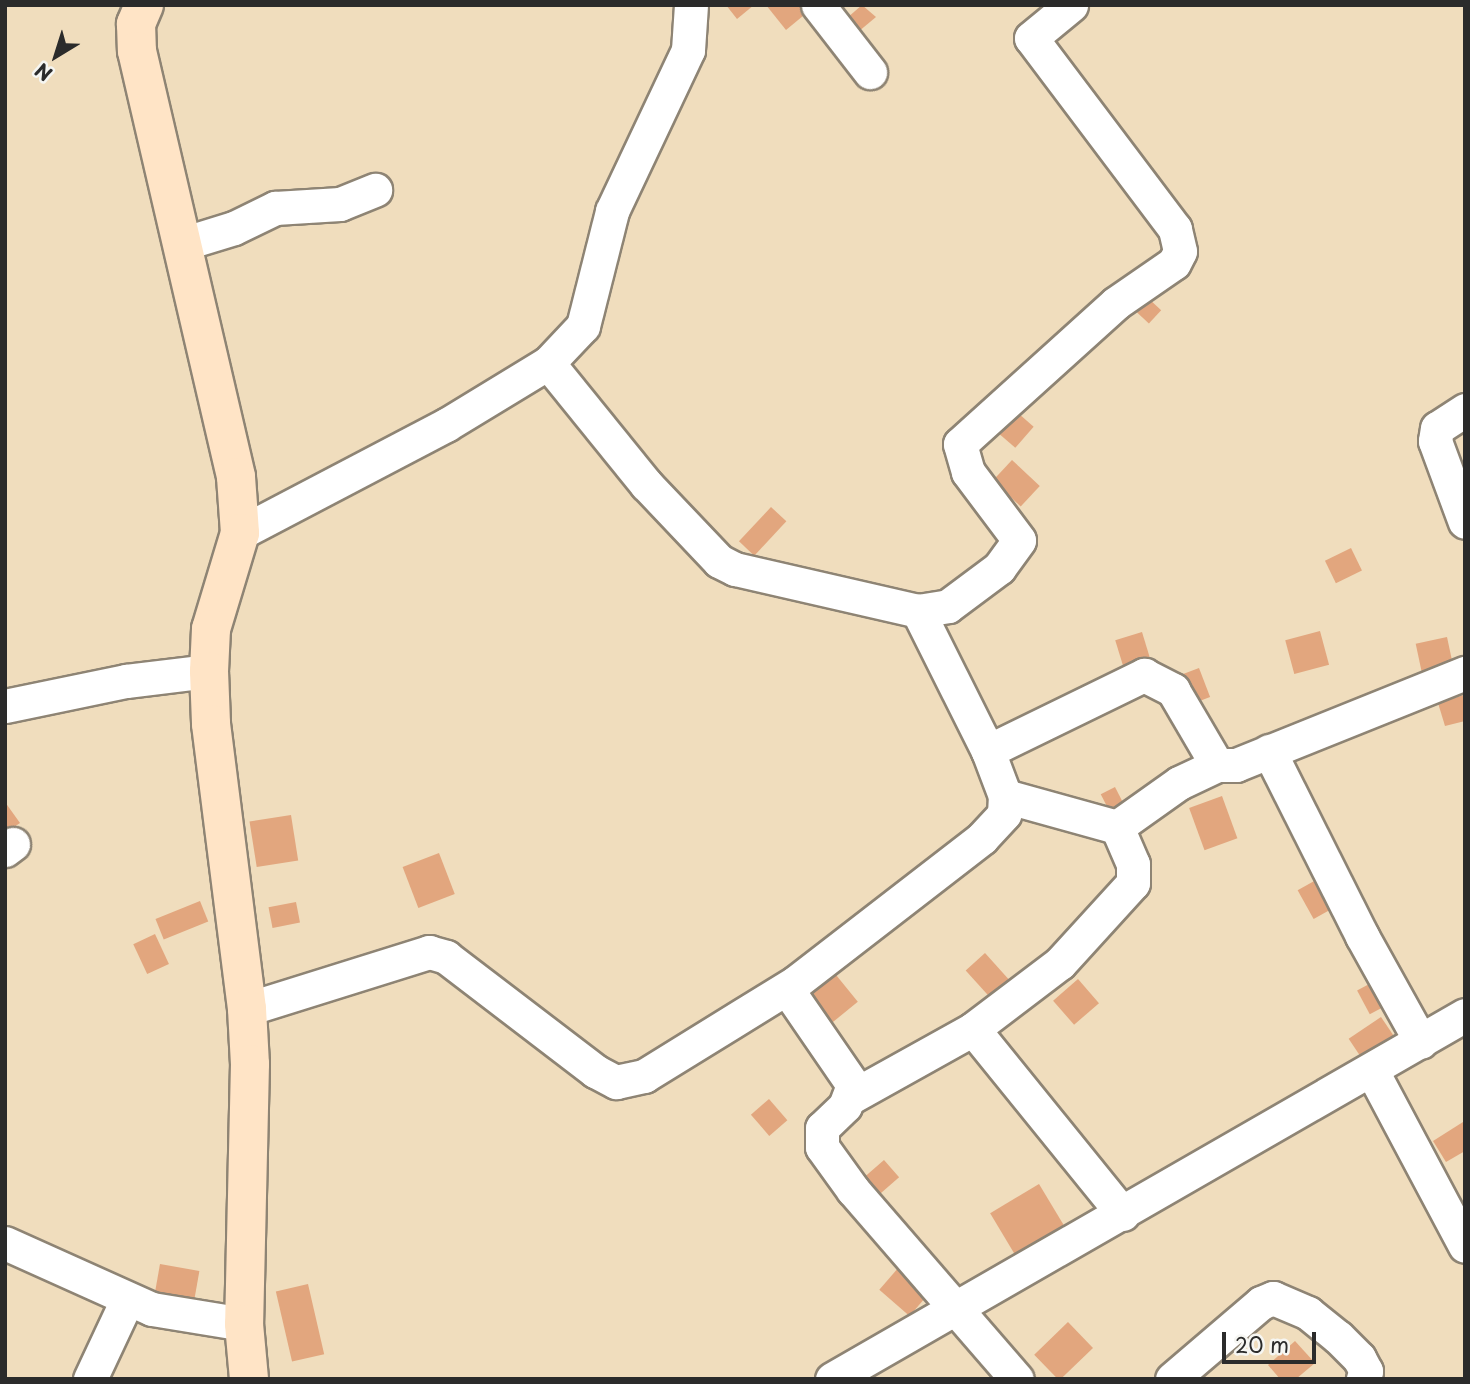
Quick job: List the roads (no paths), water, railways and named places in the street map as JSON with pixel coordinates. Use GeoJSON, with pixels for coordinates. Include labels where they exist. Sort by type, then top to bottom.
{"type":"FeatureCollection","features":[{"type":"Feature","properties":{"kind":"street"},"geometry":{"type":"LineString","coordinates":[[240,533],[446,425],[548,363],[587,316],[612,211],[688,50],[691,5]]}},
{"type":"Feature","properties":{"kind":"street"},"geometry":{"type":"LineString","coordinates":[[818,5],[870,72]]}},
{"type":"Feature","properties":{"kind":"street"},"geometry":{"type":"LineString","coordinates":[[548,363],[646,484],[719,561],[736,569],[918,611],[948,606],[999,568],[1019,540],[961,457],[960,444],[969,432],[1116,303],[1174,263],[1180,251],[1175,229],[1031,38],[1071,5]]}},
{"type":"Feature","properties":{"kind":"street"},"geometry":{"type":"LineString","coordinates":[[132,12],[136,51],[236,477],[240,533],[211,629],[209,671],[211,724],[247,1009],[250,1064],[244,1324],[249,1379]]}},
{"type":"Feature","properties":{"kind":"street"},"geometry":{"type":"LineString","coordinates":[[182,244],[234,228],[275,208],[340,204],[375,190]]}},
{"type":"Feature","properties":{"kind":"street"},"geometry":{"type":"LineString","coordinates":[[1465,410],[1437,428],[1435,441],[1465,522]]}},
{"type":"Feature","properties":{"kind":"street"},"geometry":{"type":"LineString","coordinates":[[247,1009],[429,952],[446,957],[595,1071],[627,1083],[787,989],[982,838],[1004,814],[1005,796],[988,751],[918,611]]}},
{"type":"Feature","properties":{"kind":"street"},"geometry":{"type":"LineString","coordinates":[[5,706],[102,685],[209,671]]}},
{"type":"Feature","properties":{"kind":"street"},"geometry":{"type":"LineString","coordinates":[[1117,827],[1179,783],[1217,765],[1236,765],[1465,673]]}},
{"type":"Feature","properties":{"kind":"street"},"geometry":{"type":"LineString","coordinates":[[988,751],[1144,675],[1174,690],[1217,765]]}},
{"type":"Feature","properties":{"kind":"street"},"geometry":{"type":"LineString","coordinates":[[1269,751],[1362,936],[1421,1042]]}},
{"type":"Feature","properties":{"kind":"street"},"geometry":{"type":"LineString","coordinates":[[1005,796],[1117,827]]}},
{"type":"Feature","properties":{"kind":"street"},"geometry":{"type":"LineString","coordinates":[[1017,1379],[952,1307],[822,1147],[822,1128],[851,1097],[974,1029],[1060,963],[1127,893],[1135,874],[1117,827]]}},
{"type":"Feature","properties":{"kind":"street"},"geometry":{"type":"LineString","coordinates":[[787,989],[845,1071],[853,1085],[851,1097]]}},
{"type":"Feature","properties":{"kind":"street"},"geometry":{"type":"LineString","coordinates":[[845,1375],[952,1307],[1123,1214],[1465,1015]]}},
{"type":"Feature","properties":{"kind":"street"},"geometry":{"type":"LineString","coordinates":[[974,1029],[1123,1214]]}},
{"type":"Feature","properties":{"kind":"street"},"geometry":{"type":"LineString","coordinates":[[1372,1071],[1465,1246]]}},
{"type":"Feature","properties":{"kind":"street"},"geometry":{"type":"LineString","coordinates":[[5,1242],[128,1300],[199,1319],[244,1324]]}},
{"type":"Feature","properties":{"kind":"street"},"geometry":{"type":"LineString","coordinates":[[1172,1379],[1261,1303],[1273,1298],[1308,1313],[1338,1337],[1359,1358],[1366,1371],[1363,1379]]}},
{"type":"Feature","properties":{"kind":"street"},"geometry":{"type":"LineString","coordinates":[[90,1379],[128,1300]]}}]}
